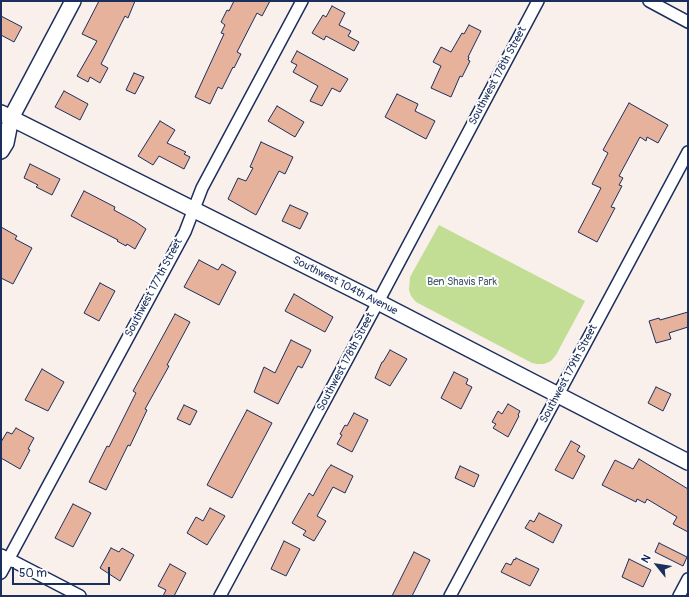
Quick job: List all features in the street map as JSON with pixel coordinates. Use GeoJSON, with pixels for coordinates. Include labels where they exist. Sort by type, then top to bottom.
{"type":"FeatureCollection","features":[{"type":"Feature","properties":{"kind":"street"},"geometry":{"type":"LineString","coordinates":[[1,151],[6,143],[4,119],[73,1]]}},
{"type":"Feature","properties":{"kind":"street","name":"Southwest 177th Street"},"geometry":{"type":"LineString","coordinates":[[1,573],[5,557],[184,232],[202,188],[302,1]]}},
{"type":"Feature","properties":{"kind":"street","name":"Southwest 178th Street"},"geometry":{"type":"LineString","coordinates":[[220,596],[538,1]]}},
{"type":"Feature","properties":{"kind":"street"},"geometry":{"type":"LineString","coordinates":[[649,1],[688,22]]}},
{"type":"Feature","properties":{"kind":"street","name":"Southwest 104th Avenue"},"geometry":{"type":"LineString","coordinates":[[4,119],[194,209],[688,462]]}},
{"type":"Feature","properties":{"kind":"street","name":"Southwest 179th Street"},"geometry":{"type":"LineString","coordinates":[[450,596],[688,152]]}},
{"type":"Feature","properties":{"kind":"street"},"geometry":{"type":"LineString","coordinates":[[5,557],[80,596]]}},
{"type":"Feature","properties":{"kind":"street"},"geometry":{"type":"LineString","coordinates":[[679,596],[688,579]]}},
{"type":"Feature","properties":{"kind":"green space","name":"Ben Shavis Park"},"geometry":{"type":"Polygon","coordinates":[[[439,225],[585,301],[556,355],[551,361],[544,364],[532,363],[416,302],[411,296],[409,290],[410,277],[439,225]]]}},
{"type":"Feature","properties":{"kind":"building"},"geometry":{"type":"Polygon","coordinates":[[[99,1],[135,1],[128,18],[125,16],[101,64],[108,68],[100,83],[90,77],[88,82],[77,76],[97,41],[82,34],[99,1]]]}},
{"type":"Feature","properties":{"kind":"building"},"geometry":{"type":"Polygon","coordinates":[[[234,1],[270,1],[262,16],[257,13],[237,52],[241,54],[234,68],[233,67],[222,89],[218,87],[210,104],[195,97],[224,34],[221,33],[225,25],[221,22],[227,10],[229,11],[234,1]]]}},
{"type":"Feature","properties":{"kind":"building"},"geometry":{"type":"Polygon","coordinates":[[[332,6],[345,13],[339,25],[351,31],[348,36],[359,42],[354,51],[326,36],[324,40],[312,33],[323,15],[326,17],[332,6]]]}},
{"type":"Feature","properties":{"kind":"building"},"geometry":{"type":"Polygon","coordinates":[[[1,16],[22,27],[14,42],[1,35],[1,16]]]}},
{"type":"Feature","properties":{"kind":"building"},"geometry":{"type":"Polygon","coordinates":[[[469,25],[481,31],[468,57],[468,60],[470,61],[462,77],[460,76],[451,97],[431,88],[441,66],[433,62],[441,47],[451,52],[462,33],[464,34],[469,25]]]}},
{"type":"Feature","properties":{"kind":"building"},"geometry":{"type":"Polygon","coordinates":[[[297,51],[348,79],[340,92],[332,88],[322,106],[310,101],[318,86],[293,72],[297,65],[291,62],[297,51]]]}},
{"type":"Feature","properties":{"kind":"building"},"geometry":{"type":"Polygon","coordinates":[[[134,73],[144,77],[135,94],[126,90],[134,73]]]}},
{"type":"Feature","properties":{"kind":"building"},"geometry":{"type":"Polygon","coordinates":[[[64,91],[88,104],[80,120],[55,107],[64,91]]]}},
{"type":"Feature","properties":{"kind":"building"},"geometry":{"type":"Polygon","coordinates":[[[397,94],[418,104],[415,111],[435,121],[426,139],[385,117],[397,94]]]}},
{"type":"Feature","properties":{"kind":"building"},"geometry":{"type":"Polygon","coordinates":[[[629,103],[668,125],[658,143],[647,137],[646,141],[640,137],[619,176],[623,178],[619,185],[622,186],[611,207],[615,208],[597,242],[578,232],[601,188],[592,184],[608,153],[603,150],[629,103]]]}},
{"type":"Feature","properties":{"kind":"building"},"geometry":{"type":"Polygon","coordinates":[[[277,106],[304,122],[295,137],[268,121],[277,106]]]}},
{"type":"Feature","properties":{"kind":"building"},"geometry":{"type":"Polygon","coordinates":[[[160,121],[175,130],[167,143],[186,152],[184,154],[190,157],[184,169],[159,156],[153,165],[138,156],[160,121]]]}},
{"type":"Feature","properties":{"kind":"building"},"geometry":{"type":"Polygon","coordinates":[[[261,142],[293,157],[285,174],[279,171],[256,215],[228,199],[238,178],[246,181],[253,168],[250,167],[261,142]]]}},
{"type":"Feature","properties":{"kind":"building"},"geometry":{"type":"Polygon","coordinates":[[[30,164],[60,179],[52,195],[36,187],[38,185],[24,178],[30,164]]]}},
{"type":"Feature","properties":{"kind":"building"},"geometry":{"type":"Polygon","coordinates":[[[84,191],[115,207],[114,210],[146,229],[135,249],[127,244],[126,246],[117,241],[118,240],[71,216],[84,191]]]}},
{"type":"Feature","properties":{"kind":"building"},"geometry":{"type":"Polygon","coordinates":[[[290,205],[308,213],[300,229],[282,221],[290,205]]]}},
{"type":"Feature","properties":{"kind":"building"},"geometry":{"type":"Polygon","coordinates":[[[1,227],[17,236],[15,239],[32,248],[13,284],[1,278],[1,227]]]}},
{"type":"Feature","properties":{"kind":"building"},"geometry":{"type":"Polygon","coordinates":[[[199,260],[218,270],[222,264],[236,272],[219,305],[184,287],[199,260]]]}},
{"type":"Feature","properties":{"kind":"building"},"geometry":{"type":"Polygon","coordinates":[[[100,283],[115,291],[99,321],[84,313],[100,283]]]}},
{"type":"Feature","properties":{"kind":"building"},"geometry":{"type":"Polygon","coordinates":[[[294,294],[333,317],[325,332],[285,311],[294,294]]]}},
{"type":"Feature","properties":{"kind":"building"},"geometry":{"type":"Polygon","coordinates":[[[688,312],[688,327],[669,333],[671,339],[656,343],[649,321],[659,318],[660,320],[688,312]]]}},
{"type":"Feature","properties":{"kind":"building"},"geometry":{"type":"Polygon","coordinates":[[[175,314],[190,322],[167,365],[169,366],[145,409],[147,410],[130,446],[128,445],[106,490],[89,482],[107,446],[109,447],[136,393],[133,391],[175,314]]]}},
{"type":"Feature","properties":{"kind":"building"},"geometry":{"type":"Polygon","coordinates":[[[291,340],[311,350],[302,368],[298,366],[278,404],[254,392],[264,367],[275,373],[291,340]]]}},
{"type":"Feature","properties":{"kind":"building"},"geometry":{"type":"Polygon","coordinates":[[[390,350],[407,359],[390,386],[375,378],[382,362],[390,350]]]}},
{"type":"Feature","properties":{"kind":"building"},"geometry":{"type":"Polygon","coordinates":[[[42,369],[64,382],[48,411],[25,400],[42,369]]]}},
{"type":"Feature","properties":{"kind":"building"},"geometry":{"type":"Polygon","coordinates":[[[454,372],[468,379],[466,384],[472,387],[461,409],[441,398],[454,372]]]}},
{"type":"Feature","properties":{"kind":"building"},"geometry":{"type":"Polygon","coordinates":[[[656,387],[671,394],[663,411],[648,403],[656,387]]]}},
{"type":"Feature","properties":{"kind":"building"},"geometry":{"type":"Polygon","coordinates":[[[508,404],[520,411],[508,437],[493,428],[496,424],[492,422],[498,411],[502,414],[508,404]]]}},
{"type":"Feature","properties":{"kind":"building"},"geometry":{"type":"Polygon","coordinates":[[[184,405],[197,411],[190,425],[177,419],[184,405]]]}},
{"type":"Feature","properties":{"kind":"building"},"geometry":{"type":"Polygon","coordinates":[[[247,410],[272,423],[232,498],[207,485],[247,410]]]}},
{"type":"Feature","properties":{"kind":"building"},"geometry":{"type":"Polygon","coordinates":[[[354,413],[368,420],[352,452],[337,444],[342,435],[340,434],[345,425],[347,426],[354,413]]]}},
{"type":"Feature","properties":{"kind":"building"},"geometry":{"type":"Polygon","coordinates":[[[16,428],[34,438],[28,449],[30,450],[20,469],[1,458],[1,442],[7,432],[12,434],[16,428]]]}},
{"type":"Feature","properties":{"kind":"building"},"geometry":{"type":"Polygon","coordinates":[[[571,441],[580,446],[577,451],[585,456],[573,479],[555,470],[571,441]]]}},
{"type":"Feature","properties":{"kind":"building"},"geometry":{"type":"Polygon","coordinates":[[[639,459],[688,489],[688,532],[673,524],[677,517],[647,499],[645,503],[637,499],[636,502],[602,485],[615,460],[633,469],[639,459]]]}},
{"type":"Feature","properties":{"kind":"building"},"geometry":{"type":"Polygon","coordinates":[[[331,465],[353,476],[345,493],[333,487],[317,516],[326,521],[314,541],[303,535],[306,531],[292,523],[309,493],[313,496],[331,465]]]}},
{"type":"Feature","properties":{"kind":"building"},"geometry":{"type":"Polygon","coordinates":[[[460,466],[479,475],[474,487],[455,478],[460,466]]]}},
{"type":"Feature","properties":{"kind":"building"},"geometry":{"type":"Polygon","coordinates":[[[73,504],[91,513],[73,547],[55,538],[73,504]]]}},
{"type":"Feature","properties":{"kind":"building"},"geometry":{"type":"Polygon","coordinates":[[[210,508],[225,516],[207,545],[187,533],[196,517],[203,521],[210,508]]]}},
{"type":"Feature","properties":{"kind":"building"},"geometry":{"type":"Polygon","coordinates":[[[539,513],[562,525],[553,543],[525,528],[530,520],[534,522],[539,513]]]}},
{"type":"Feature","properties":{"kind":"building"},"geometry":{"type":"Polygon","coordinates":[[[284,541],[300,549],[286,576],[271,569],[284,541]]]}},
{"type":"Feature","properties":{"kind":"building"},"geometry":{"type":"Polygon","coordinates":[[[659,543],[687,557],[683,566],[655,552],[659,543]]]}},
{"type":"Feature","properties":{"kind":"building"},"geometry":{"type":"Polygon","coordinates":[[[111,548],[119,552],[122,548],[134,555],[120,581],[100,568],[111,548]]]}},
{"type":"Feature","properties":{"kind":"building"},"geometry":{"type":"Polygon","coordinates":[[[414,552],[430,560],[412,596],[392,596],[414,552]]]}},
{"type":"Feature","properties":{"kind":"building"},"geometry":{"type":"Polygon","coordinates":[[[516,558],[539,569],[530,586],[501,572],[506,563],[511,565],[516,558]]]}},
{"type":"Feature","properties":{"kind":"building"},"geometry":{"type":"Polygon","coordinates":[[[629,559],[651,570],[643,587],[622,577],[629,559]]]}},
{"type":"Feature","properties":{"kind":"building"},"geometry":{"type":"Polygon","coordinates":[[[170,564],[186,573],[174,596],[163,596],[166,590],[158,586],[170,564]]]}}]}
